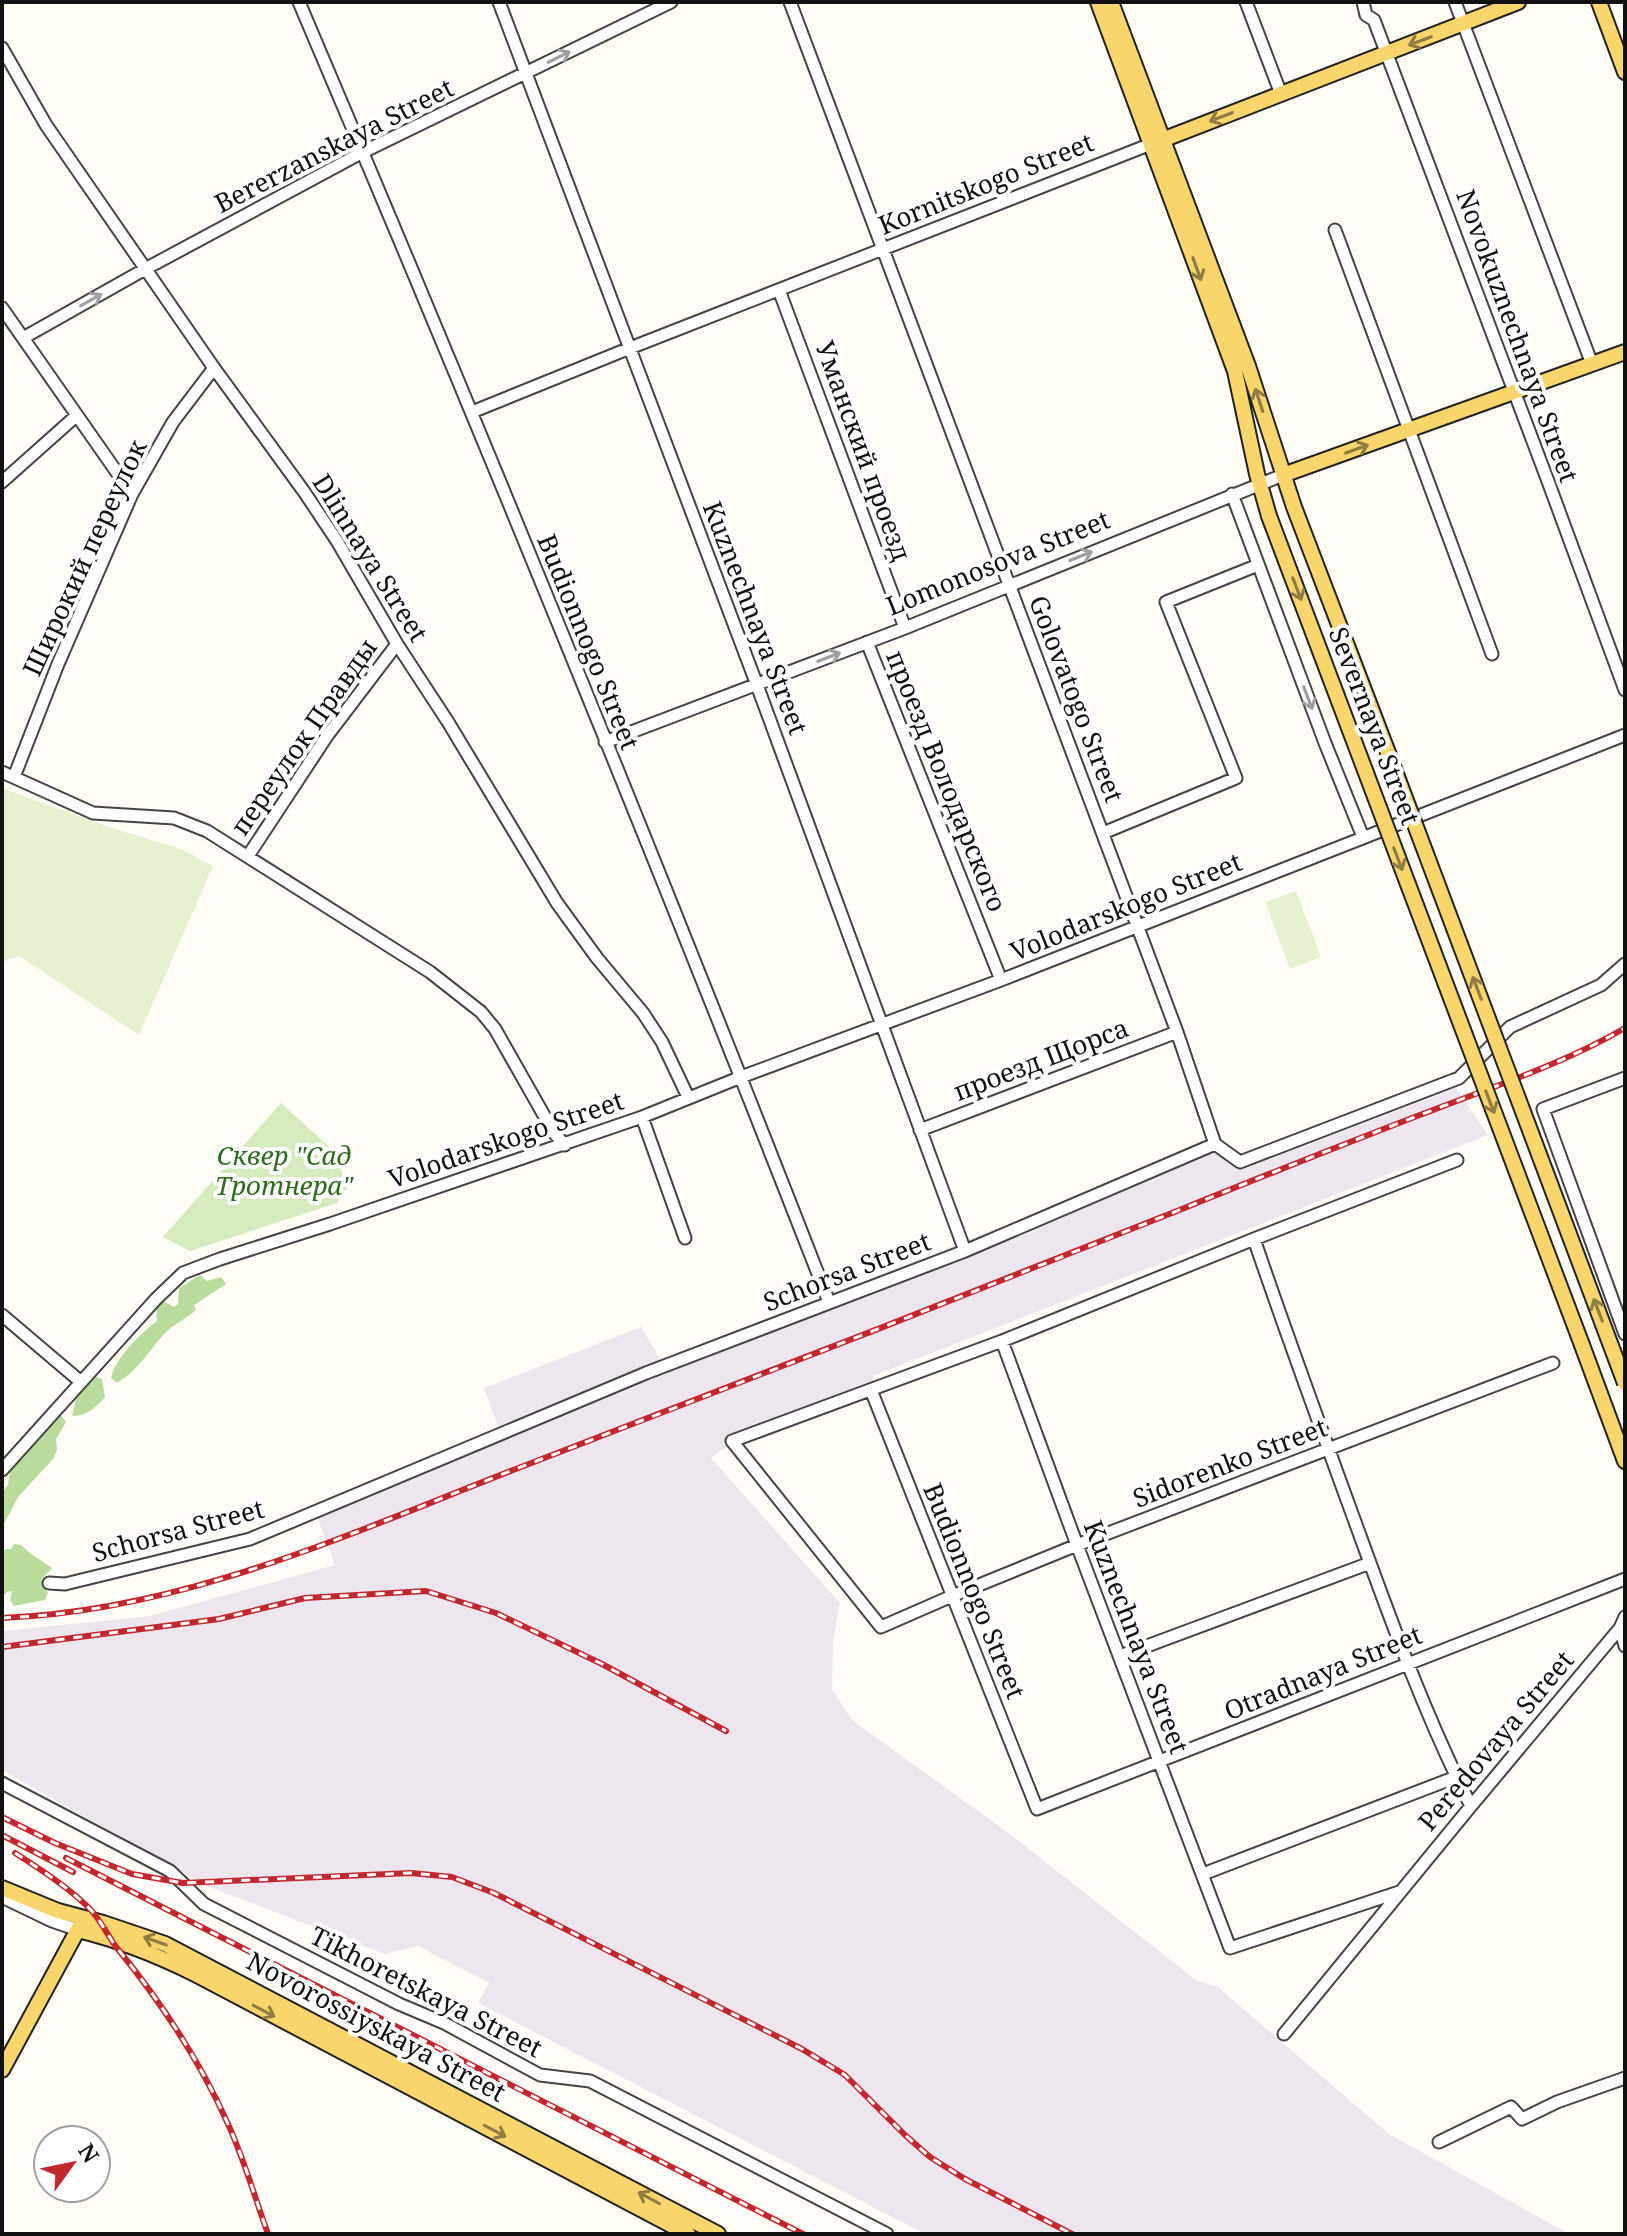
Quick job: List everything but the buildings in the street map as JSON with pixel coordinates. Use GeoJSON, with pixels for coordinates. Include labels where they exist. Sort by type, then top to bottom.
{"type":"FeatureCollection","features":[{"type":"Feature","properties":{"kind":"main road","name":"Severnaya Street"},"geometry":{"type":"LineString","coordinates":[[1098,2],[1248,366],[1294,507],[1625,1383]]}},
{"type":"Feature","properties":{"kind":"main road","name":"Severnaya Street"},"geometry":{"type":"LineString","coordinates":[[1111,2],[1235,371],[1269,516],[1625,1461]]}},
{"type":"Feature","properties":{"kind":"main road","name":"Kornitskogo Street"},"geometry":{"type":"LineString","coordinates":[[1157,142],[1518,2]]}},
{"type":"Feature","properties":{"kind":"main road"},"geometry":{"type":"LineString","coordinates":[[1599,2],[1625,72]]}},
{"type":"Feature","properties":{"kind":"main road","name":"Lomonosova Street"},"geometry":{"type":"LineString","coordinates":[[1283,475],[1625,352]]}},
{"type":"Feature","properties":{"kind":"main road","name":"Novorossiyskaya Street"},"geometry":{"type":"LineString","coordinates":[[2,1888],[195,1974],[688,2234]]}},
{"type":"Feature","properties":{"kind":"main road"},"geometry":{"type":"LineString","coordinates":[[2,2070],[81,1924]]}},
{"type":"Feature","properties":{"kind":"main road","name":"Novorossiyskaya Street"},"geometry":{"type":"LineString","coordinates":[[81,1924],[165,1944],[718,2234]]}},
{"type":"Feature","properties":{"kind":"street","name":"Budionnogo Street"},"geometry":{"type":"LineString","coordinates":[[299,2],[472,412],[829,1302]]}},
{"type":"Feature","properties":{"kind":"street","name":"Kuznechnaya Street"},"geometry":{"type":"LineString","coordinates":[[499,2],[757,685],[965,1251]]}},
{"type":"Feature","properties":{"kind":"street","name":"Bererzanskaya Street"},"geometry":{"type":"LineString","coordinates":[[23,338],[363,152],[671,2]]}},
{"type":"Feature","properties":{"kind":"street","name":"Golovatogo Street"},"geometry":{"type":"LineString","coordinates":[[790,2],[1103,833],[1215,1144]]}},
{"type":"Feature","properties":{"kind":"street"},"geometry":{"type":"LineString","coordinates":[[1246,2],[1281,94]]}},
{"type":"Feature","properties":{"kind":"street","name":"Novokuznechnaya Street"},"geometry":{"type":"LineString","coordinates":[[1363,2],[1366,15],[1374,20],[1456,230],[1625,690]]}},
{"type":"Feature","properties":{"kind":"street"},"geometry":{"type":"LineString","coordinates":[[1455,2],[1592,364]]}},
{"type":"Feature","properties":{"kind":"street","name":"Dlinnaya Street"},"geometry":{"type":"LineString","coordinates":[[2,48],[46,125],[337,541],[557,903],[662,1042],[688,1097]]}},
{"type":"Feature","properties":{"kind":"street","name":"Kornitskogo Street"},"geometry":{"type":"LineString","coordinates":[[472,412],[1157,142]]}},
{"type":"Feature","properties":{"kind":"street"},"geometry":{"type":"LineString","coordinates":[[1335,230],[1492,654]]}},
{"type":"Feature","properties":{"kind":"street","name":"Уманский проезд"},"geometry":{"type":"LineString","coordinates":[[779,290],[905,628]]}},
{"type":"Feature","properties":{"kind":"street"},"geometry":{"type":"LineString","coordinates":[[2,308],[132,494]]}},
{"type":"Feature","properties":{"kind":"street","name":"Широкий переулок"},"geometry":{"type":"LineString","coordinates":[[8,775],[132,494],[173,422],[214,368]]}},
{"type":"Feature","properties":{"kind":"street"},"geometry":{"type":"LineString","coordinates":[[2,482],[76,416]]}},
{"type":"Feature","properties":{"kind":"street","name":"Lomonosova Street"},"geometry":{"type":"LineString","coordinates":[[605,742],[905,628],[1283,475]]}},
{"type":"Feature","properties":{"kind":"street"},"geometry":{"type":"LineString","coordinates":[[1232,494],[1363,837]]}},
{"type":"Feature","properties":{"kind":"street"},"geometry":{"type":"LineString","coordinates":[[1103,833],[1236,778],[1166,602],[1258,565]]}},
{"type":"Feature","properties":{"kind":"street","name":"проезд Володарского"},"geometry":{"type":"LineString","coordinates":[[867,642],[1001,980]]}},
{"type":"Feature","properties":{"kind":"street","name":"переулок Правды"},"geometry":{"type":"LineString","coordinates":[[248,856],[327,736],[397,644]]}},
{"type":"Feature","properties":{"kind":"street","name":"Volodarskogo Street"},"geometry":{"type":"LineString","coordinates":[[2,1470],[183,1273],[642,1117],[1625,735]]}},
{"type":"Feature","properties":{"kind":"street"},"geometry":{"type":"LineString","coordinates":[[8,775],[93,813],[174,818],[207,831],[430,972],[481,1012],[495,1029],[554,1133],[565,1145]]}},
{"type":"Feature","properties":{"kind":"street"},"geometry":{"type":"LineString","coordinates":[[1215,1144],[1240,1162],[1459,1078],[1510,1027],[1601,985],[1625,964]]}},
{"type":"Feature","properties":{"kind":"street","name":"проезд Щорса"},"geometry":{"type":"LineString","coordinates":[[920,1130],[1177,1032]]}},
{"type":"Feature","properties":{"kind":"street"},"geometry":{"type":"LineString","coordinates":[[1624,1330],[1543,1109],[1625,1078]]}},
{"type":"Feature","properties":{"kind":"street","name":"Volodarskogo Street"},"geometry":{"type":"LineString","coordinates":[[642,1117],[685,1238]]}},
{"type":"Feature","properties":{"kind":"street","name":"Schorsa Street"},"geometry":{"type":"LineString","coordinates":[[49,1583],[65,1584],[250,1539],[646,1373],[965,1251],[1215,1144]]}},
{"type":"Feature","properties":{"kind":"street"},"geometry":{"type":"LineString","coordinates":[[871,1390],[1457,1160]]}},
{"type":"Feature","properties":{"kind":"street"},"geometry":{"type":"LineString","coordinates":[[1254,1239],[1370,1563],[1408,1662],[1471,1806]]}},
{"type":"Feature","properties":{"kind":"street"},"geometry":{"type":"LineString","coordinates":[[2,1315],[81,1382]]}},
{"type":"Feature","properties":{"kind":"street","name":"Kuznechnaya Street"},"geometry":{"type":"LineString","coordinates":[[1002,1341],[1230,1948],[1399,1892]]}},
{"type":"Feature","properties":{"kind":"street","name":"Sidorenko Street"},"geometry":{"type":"LineString","coordinates":[[871,1390],[732,1441],[881,1627],[1077,1545],[1553,1363]]}},
{"type":"Feature","properties":{"kind":"street","name":"Budionnogo Street"},"geometry":{"type":"LineString","coordinates":[[871,1390],[1037,1809]]}},
{"type":"Feature","properties":{"kind":"street"},"geometry":{"type":"LineString","coordinates":[[1120,1656],[1370,1563]]}},
{"type":"Feature","properties":{"kind":"street","name":"Otradnaya Street"},"geometry":{"type":"LineString","coordinates":[[1037,1809],[1625,1579]]}},
{"type":"Feature","properties":{"kind":"street"},"geometry":{"type":"LineString","coordinates":[[1622,1622],[1625,1646]]}},
{"type":"Feature","properties":{"kind":"street","name":"Peredovaya Street"},"geometry":{"type":"LineString","coordinates":[[1284,2034],[1622,1622]]}},
{"type":"Feature","properties":{"kind":"street"},"geometry":{"type":"LineString","coordinates":[[1203,1874],[1456,1777]]}},
{"type":"Feature","properties":{"kind":"street","name":"Tikhoretskaya Street"},"geometry":{"type":"LineString","coordinates":[[2,1783],[170,1871],[204,1904],[399,2004],[444,2023],[540,2075],[590,2081],[887,2234]]}},
{"type":"Feature","properties":{"kind":"street","name":"Novorossiyskaya Street"},"geometry":{"type":"LineString","coordinates":[[2,1897],[52,1921],[81,1924]]}},
{"type":"Feature","properties":{"kind":"street"},"geometry":{"type":"LineString","coordinates":[[1439,2142],[1511,2107],[1522,2119],[1557,2102],[1625,2078]]}},
{"type":"Feature","properties":{"kind":"shaded area"},"geometry":{"type":"Polygon","coordinates":[[[1456,1088],[1488,1135],[873,1376],[876,1392],[721,1450],[711,1458],[840,1603],[833,1640],[832,1689],[852,1720],[1007,1832],[1196,1980],[1218,1987],[1389,2134],[1569,2234],[925,2234],[478,2003],[489,1983],[418,1946],[385,1954],[207,1886],[2,1770],[2,1631],[150,1616],[335,1565],[317,1517],[502,1438],[484,1388],[641,1327],[662,1362],[1211,1143],[1242,1170],[1456,1088]]]}},
{"type":"Feature","properties":{"kind":"green space"},"geometry":{"type":"Polygon","coordinates":[[[2,788],[109,827],[181,849],[213,866],[139,1035],[19,956],[2,962],[2,788]]]}},
{"type":"Feature","properties":{"kind":"green space"},"geometry":{"type":"Polygon","coordinates":[[[1296,891],[1321,957],[1290,969],[1265,902],[1296,891]]]}},
{"type":"Feature","properties":{"kind":"green space","name":"Сквер \"Сад Тротнера\""},"geometry":{"type":"Polygon","coordinates":[[[281,1103],[336,1153],[347,1188],[337,1203],[190,1251],[163,1237],[281,1103]]]}},
{"type":"Feature","properties":{"kind":"green space"},"geometry":{"type":"Polygon","coordinates":[[[200,1275],[207,1281],[221,1277],[226,1284],[194,1305],[196,1310],[165,1333],[137,1367],[117,1383],[111,1378],[118,1362],[143,1332],[157,1321],[156,1306],[163,1301],[174,1307],[178,1304],[179,1288],[200,1275]]]}},
{"type":"Feature","properties":{"kind":"green space"},"geometry":{"type":"Polygon","coordinates":[[[93,1376],[102,1379],[105,1397],[90,1411],[72,1416],[77,1394],[93,1376]]]}},
{"type":"Feature","properties":{"kind":"green space"},"geometry":{"type":"Polygon","coordinates":[[[59,1413],[66,1422],[56,1439],[54,1458],[18,1497],[2,1528],[2,1493],[8,1485],[10,1468],[59,1413]]]}},
{"type":"Feature","properties":{"kind":"green space"},"geometry":{"type":"Polygon","coordinates":[[[14,1544],[21,1545],[52,1568],[41,1580],[48,1593],[45,1600],[14,1606],[10,1600],[12,1591],[2,1597],[2,1553],[14,1544]]]}},
{"type":"Feature","properties":{"kind":"railway"},"geometry":{"type":"LineString","coordinates":[[2,1618],[72,1612],[140,1600],[207,1583],[339,1539],[1531,1073],[1625,1028]]}},
{"type":"Feature","properties":{"kind":"railway"},"geometry":{"type":"LineString","coordinates":[[2,1647],[219,1619],[305,1598],[426,1591],[496,1613],[602,1664],[726,1731]]}},
{"type":"Feature","properties":{"kind":"railway"},"geometry":{"type":"LineString","coordinates":[[2,1817],[55,1843],[132,1874],[183,1883],[411,1873],[452,1877],[494,1893],[802,2049],[845,2075],[930,2157],[965,2179],[1072,2234]]}},
{"type":"Feature","properties":{"kind":"railway"},"geometry":{"type":"LineString","coordinates":[[2,1835],[73,1872]]}},
{"type":"Feature","properties":{"kind":"railway"},"geometry":{"type":"LineString","coordinates":[[15,1853],[89,1908],[164,2011],[192,2055],[228,2124],[268,2234]]}},
{"type":"Feature","properties":{"kind":"railway"},"geometry":{"type":"LineString","coordinates":[[66,1858],[803,2234]]}}]}
